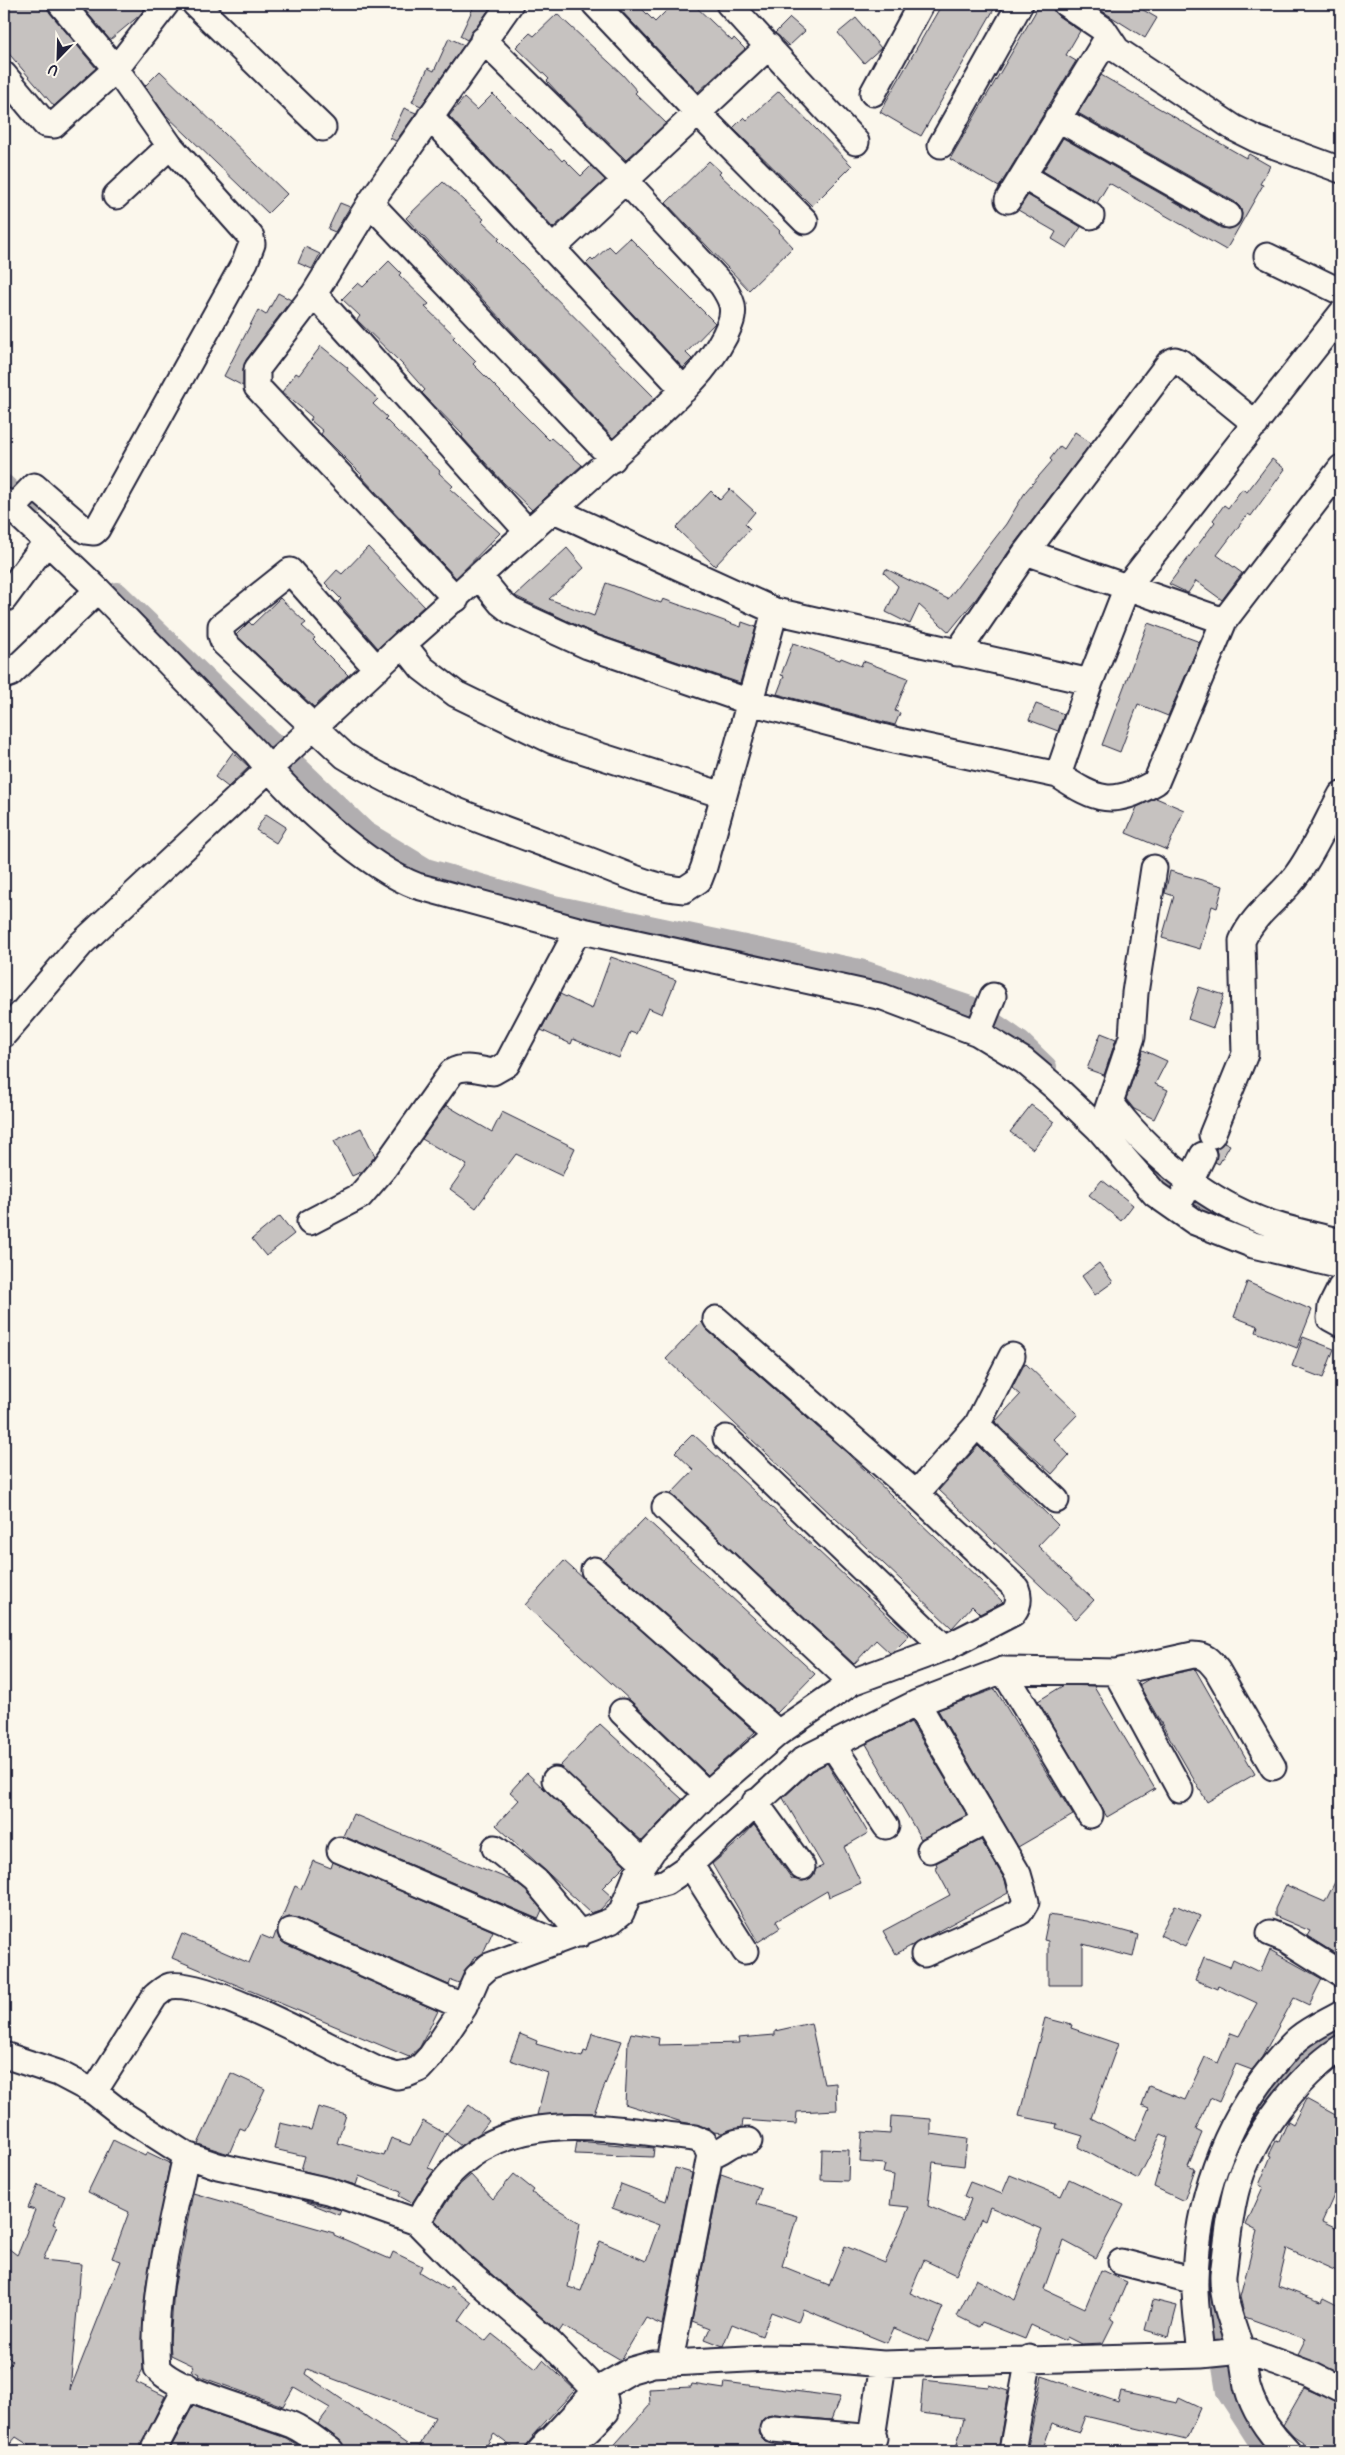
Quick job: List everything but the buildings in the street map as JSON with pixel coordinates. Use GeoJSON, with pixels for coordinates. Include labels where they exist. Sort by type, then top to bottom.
{"type":"FeatureCollection","features":[{"type":"Feature","properties":{"kind":"street"},"geometry":{"type":"LineString","coordinates":[[61,4],[116,69],[170,146],[251,238],[250,250],[119,494],[97,530],[86,532],[34,486],[15,501],[46,541],[98,590],[256,753],[273,765],[330,828],[381,866],[408,882],[578,930],[883,997],[985,1016],[1024,1061],[1056,1088],[1105,1117],[1132,1130],[1183,1195],[1195,1222],[1253,1245],[1341,1266]]}},
{"type":"Feature","properties":{"kind":"street"},"geometry":{"type":"LineString","coordinates":[[4,75],[45,124],[49,126],[63,118],[116,69],[166,4]]}},
{"type":"Feature","properties":{"kind":"street"},"geometry":{"type":"LineString","coordinates":[[195,4],[323,128]]}},
{"type":"Feature","properties":{"kind":"street"},"geometry":{"type":"LineString","coordinates":[[456,600],[258,387],[255,378],[257,369],[314,294],[370,203],[510,4]]}},
{"type":"Feature","properties":{"kind":"street"},"geometry":{"type":"LineString","coordinates":[[595,4],[698,114],[805,221]]}},
{"type":"Feature","properties":{"kind":"street"},"geometry":{"type":"LineString","coordinates":[[729,4],[856,142]]}},
{"type":"Feature","properties":{"kind":"street"},"geometry":{"type":"LineString","coordinates":[[873,92],[921,4]]}},
{"type":"Feature","properties":{"kind":"street"},"geometry":{"type":"LineString","coordinates":[[941,144],[1020,4]]}},
{"type":"Feature","properties":{"kind":"street"},"geometry":{"type":"LineString","coordinates":[[1066,4],[1103,29],[1117,50],[1234,128],[1341,170]]}},
{"type":"Feature","properties":{"kind":"street"},"geometry":{"type":"LineString","coordinates":[[1008,200],[1108,37]]}},
{"type":"Feature","properties":{"kind":"street"},"geometry":{"type":"LineString","coordinates":[[4,1034],[82,943],[403,644],[456,600],[528,532],[613,459],[684,390],[712,359],[719,347],[733,312],[731,300],[722,285],[626,181],[483,40]]}},
{"type":"Feature","properties":{"kind":"street"},"geometry":{"type":"LineString","coordinates":[[552,249],[769,46]]}},
{"type":"Feature","properties":{"kind":"street"},"geometry":{"type":"LineString","coordinates":[[430,117],[684,390]]}},
{"type":"Feature","properties":{"kind":"street"},"geometry":{"type":"LineString","coordinates":[[1058,118],[1228,215]]}},
{"type":"Feature","properties":{"kind":"street"},"geometry":{"type":"LineString","coordinates":[[116,196],[170,146]]}},
{"type":"Feature","properties":{"kind":"street"},"geometry":{"type":"LineString","coordinates":[[1023,176],[1091,216]]}},
{"type":"Feature","properties":{"kind":"street"},"geometry":{"type":"LineString","coordinates":[[370,203],[613,459]]}},
{"type":"Feature","properties":{"kind":"street"},"geometry":{"type":"LineString","coordinates":[[1267,256],[1341,292]]}},
{"type":"Feature","properties":{"kind":"street"},"geometry":{"type":"LineString","coordinates":[[314,294],[528,532]]}},
{"type":"Feature","properties":{"kind":"street"},"geometry":{"type":"LineString","coordinates":[[1058,775],[1090,682],[1127,587],[1341,314]]}},
{"type":"Feature","properties":{"kind":"street"},"geometry":{"type":"LineString","coordinates":[[957,653],[1026,552],[1172,361],[1180,362],[1256,424]]}},
{"type":"Feature","properties":{"kind":"street"},"geometry":{"type":"LineString","coordinates":[[480,576],[501,603],[521,618],[588,646],[750,702],[894,740],[1058,775],[1082,791],[1101,799],[1126,796],[1156,782],[1224,621],[1341,468]]}},
{"type":"Feature","properties":{"kind":"street"},"geometry":{"type":"LineString","coordinates":[[554,510],[775,611],[1090,682]]}},
{"type":"Feature","properties":{"kind":"street"},"geometry":{"type":"LineString","coordinates":[[4,599],[46,541]]}},
{"type":"Feature","properties":{"kind":"street"},"geometry":{"type":"LineString","coordinates":[[1026,552],[1224,621]]}},
{"type":"Feature","properties":{"kind":"street"},"geometry":{"type":"LineString","coordinates":[[378,669],[290,571],[221,626],[220,635],[224,643],[310,731],[345,756],[381,776],[456,810],[638,878],[675,889],[690,888],[699,880],[775,611]]}},
{"type":"Feature","properties":{"kind":"street"},"geometry":{"type":"LineString","coordinates":[[4,676],[10,674],[98,590]]}},
{"type":"Feature","properties":{"kind":"street"},"geometry":{"type":"LineString","coordinates":[[403,644],[422,668],[456,694],[553,741],[723,795]]}},
{"type":"Feature","properties":{"kind":"street"},"geometry":{"type":"LineString","coordinates":[[1183,1195],[1207,1145],[1245,1054],[1242,941],[1247,930],[1258,916],[1298,874],[1341,795]]}},
{"type":"Feature","properties":{"kind":"street"},"geometry":{"type":"LineString","coordinates":[[1105,1117],[1132,1037],[1135,994],[1154,868]]}},
{"type":"Feature","properties":{"kind":"street"},"geometry":{"type":"LineString","coordinates":[[310,1222],[360,1196],[384,1168],[452,1072],[459,1068],[467,1067],[493,1072],[507,1064],[578,930]]}},
{"type":"Feature","properties":{"kind":"street"},"geometry":{"type":"LineString","coordinates":[[1105,1117],[1155,1194],[1183,1195],[1253,1218],[1341,1242]]}},
{"type":"Feature","properties":{"kind":"street"},"geometry":{"type":"LineString","coordinates":[[1341,1287],[1329,1313],[1330,1318],[1341,1324]]}},
{"type":"Feature","properties":{"kind":"street"},"geometry":{"type":"LineString","coordinates":[[108,2103],[155,1996],[168,1986],[191,1986],[224,1997],[376,2070],[397,2076],[407,2074],[419,2068],[431,2056],[464,2007],[478,1978],[489,1966],[580,1934],[621,1914],[632,1892],[637,1874],[652,1850],[707,1794],[778,1733],[852,1682],[945,1648],[1013,1613],[1018,1607],[1019,1596],[1016,1588],[916,1494],[716,1319]]}},
{"type":"Feature","properties":{"kind":"street"},"geometry":{"type":"LineString","coordinates":[[916,1494],[977,1425],[1012,1356]]}},
{"type":"Feature","properties":{"kind":"street"},"geometry":{"type":"LineString","coordinates":[[977,1425],[1056,1500]]}},
{"type":"Feature","properties":{"kind":"street"},"geometry":{"type":"LineString","coordinates":[[726,1438],[945,1648]]}},
{"type":"Feature","properties":{"kind":"street"},"geometry":{"type":"LineString","coordinates":[[665,1507],[852,1682]]}},
{"type":"Feature","properties":{"kind":"street"},"geometry":{"type":"LineString","coordinates":[[594,1570],[778,1733]]}},
{"type":"Feature","properties":{"kind":"street"},"geometry":{"type":"LineString","coordinates":[[632,1892],[666,1882],[690,1864],[804,1759],[917,1703],[1003,1670],[1116,1672],[1193,1655],[1202,1655],[1209,1660],[1273,1767]]}},
{"type":"Feature","properties":{"kind":"street"},"geometry":{"type":"LineString","coordinates":[[1003,1670],[1090,1815]]}},
{"type":"Feature","properties":{"kind":"street"},"geometry":{"type":"LineString","coordinates":[[1116,1672],[1180,1790]]}},
{"type":"Feature","properties":{"kind":"street"},"geometry":{"type":"LineString","coordinates":[[917,1703],[1018,1874],[1026,1902],[1020,1912],[924,1954]]}},
{"type":"Feature","properties":{"kind":"street"},"geometry":{"type":"LineString","coordinates":[[622,1712],[707,1794]]}},
{"type":"Feature","properties":{"kind":"street"},"geometry":{"type":"LineString","coordinates":[[833,1746],[886,1826]]}},
{"type":"Feature","properties":{"kind":"street"},"geometry":{"type":"LineString","coordinates":[[555,1780],[644,1863]]}},
{"type":"Feature","properties":{"kind":"street"},"geometry":{"type":"LineString","coordinates":[[756,1802],[802,1867]]}},
{"type":"Feature","properties":{"kind":"street"},"geometry":{"type":"LineString","coordinates":[[930,1850],[987,1821]]}},
{"type":"Feature","properties":{"kind":"street"},"geometry":{"type":"LineString","coordinates":[[495,1848],[536,1881],[580,1934]]}},
{"type":"Feature","properties":{"kind":"street"},"geometry":{"type":"LineString","coordinates":[[340,1850],[555,1942]]}},
{"type":"Feature","properties":{"kind":"street"},"geometry":{"type":"LineString","coordinates":[[690,1864],[745,1951]]}},
{"type":"Feature","properties":{"kind":"street"},"geometry":{"type":"LineString","coordinates":[[292,1931],[464,2007]]}},
{"type":"Feature","properties":{"kind":"street"},"geometry":{"type":"LineString","coordinates":[[1270,1933],[1285,1939],[1341,1974]]}},
{"type":"Feature","properties":{"kind":"street"},"geometry":{"type":"LineString","coordinates":[[1287,2451],[1272,2436],[1256,2408],[1248,2388],[1222,2353],[1195,2281],[1196,2251],[1207,2195],[1217,2164],[1246,2102],[1298,2039],[1311,2029],[1341,2013]]}},
{"type":"Feature","properties":{"kind":"street"},"geometry":{"type":"LineString","coordinates":[[1222,2353],[1232,2327],[1223,2286],[1238,2185],[1252,2148],[1289,2095],[1308,2075],[1341,2048]]}},
{"type":"Feature","properties":{"kind":"street"},"geometry":{"type":"LineString","coordinates":[[4,2055],[44,2067],[108,2103],[186,2155],[218,2166],[329,2191],[417,2222],[458,2264],[551,2344],[605,2400],[606,2412],[575,2440],[542,2448]]}},
{"type":"Feature","properties":{"kind":"street"},"geometry":{"type":"LineString","coordinates":[[417,2222],[444,2180],[458,2166],[487,2145],[533,2128],[572,2125],[694,2138],[704,2142],[710,2155],[670,2361]]}},
{"type":"Feature","properties":{"kind":"street"},"geometry":{"type":"LineString","coordinates":[[710,2155],[720,2153],[733,2142],[749,2141]]}},
{"type":"Feature","properties":{"kind":"street"},"geometry":{"type":"LineString","coordinates":[[186,2155],[165,2259],[155,2339],[157,2368],[168,2378],[293,2426],[331,2451]]}},
{"type":"Feature","properties":{"kind":"street"},"geometry":{"type":"LineString","coordinates":[[1120,2262],[1195,2281]]}},
{"type":"Feature","properties":{"kind":"street"},"geometry":{"type":"LineString","coordinates":[[596,2391],[632,2370],[670,2361],[765,2358],[826,2359],[883,2364],[1222,2353],[1261,2355],[1288,2365],[1341,2390]]}},
{"type":"Feature","properties":{"kind":"street"},"geometry":{"type":"LineString","coordinates":[[1012,2451],[1029,2358]]}},
{"type":"Feature","properties":{"kind":"street"},"geometry":{"type":"LineString","coordinates":[[773,2429],[872,2444],[883,2364]]}},
{"type":"Feature","properties":{"kind":"street"},"geometry":{"type":"LineString","coordinates":[[152,2451],[187,2386]]}},
{"type":"Feature","properties":{"kind":"waterway"},"geometry":{"type":"LineString","coordinates":[[4,485],[30,510]]}},
{"type":"Feature","properties":{"kind":"waterway"},"geometry":{"type":"LineString","coordinates":[[117,593],[365,832],[426,869],[554,906],[860,970],[970,1007],[1020,1042],[1046,1067]]}},
{"type":"Feature","properties":{"kind":"waterway"},"geometry":{"type":"LineString","coordinates":[[1133,1153],[1163,1183],[1217,1220],[1284,1240]]}},
{"type":"Feature","properties":{"kind":"waterway"},"geometry":{"type":"LineString","coordinates":[[1265,2451],[1227,2392],[1208,2272],[1229,2169],[1274,2093],[1341,2030]]}}]}
